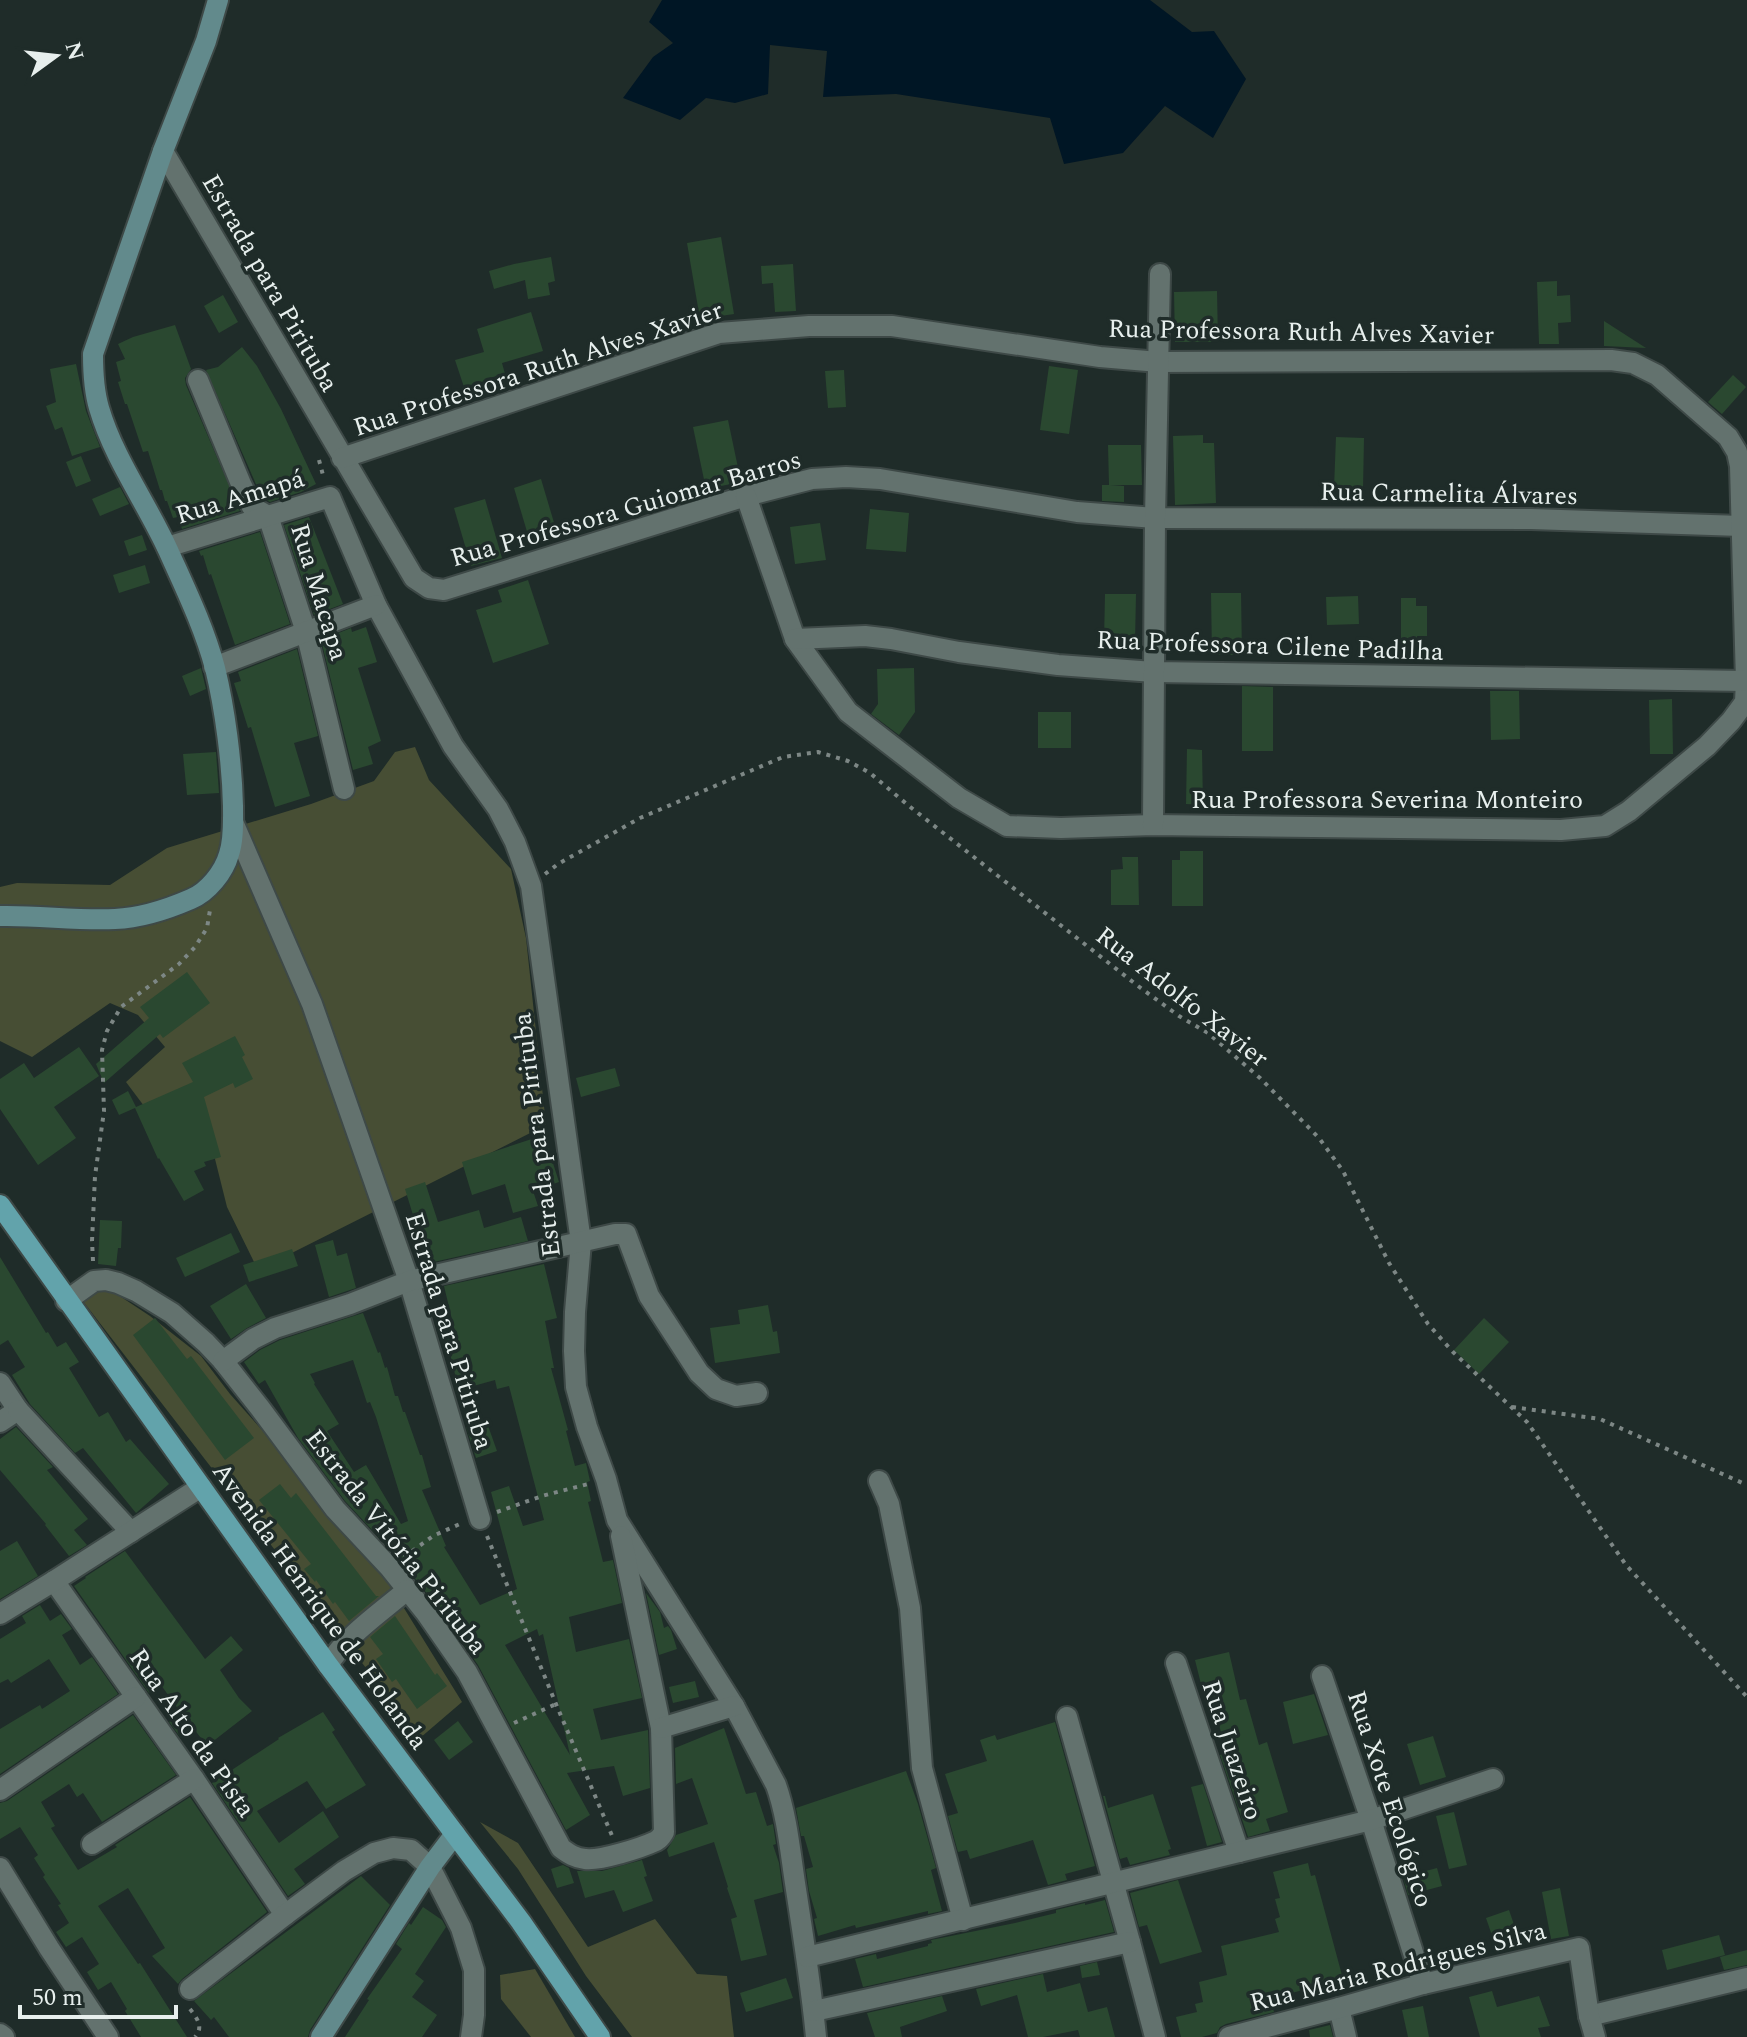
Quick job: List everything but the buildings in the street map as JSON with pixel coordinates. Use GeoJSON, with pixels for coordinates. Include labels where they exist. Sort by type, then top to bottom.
{"type":"FeatureCollection","features":[{"type":"Feature","properties":{"kind":"main road"},"geometry":{"type":"LineString","coordinates":[[0,916],[117,919],[149,914],[194,898],[215,880],[229,855],[233,822],[232,787],[214,667],[167,547],[114,448],[98,407],[93,376],[93,354],[218,0]]}},
{"type":"Feature","properties":{"kind":"main road","name":"Avenida Henrique de Holanda"},"geometry":{"type":"LineString","coordinates":[[0,1205],[328,1665],[521,1922],[600,2037]]}},
{"type":"Feature","properties":{"kind":"main road"},"geometry":{"type":"LineString","coordinates":[[321,2037],[430,1867],[455,1834]]}},
{"type":"Feature","properties":{"kind":"street","name":"Estrada para Pirituba"},"geometry":{"type":"LineString","coordinates":[[163,151],[414,578],[429,588],[444,590]]}},
{"type":"Feature","properties":{"kind":"street"},"geometry":{"type":"LineString","coordinates":[[1153,825],[1160,274]]}},
{"type":"Feature","properties":{"kind":"street","name":"Rua Professora Ruth Alves Xavier"},"geometry":{"type":"LineString","coordinates":[[342,458],[719,333],[809,326],[892,326],[1100,357],[1159,362],[1611,360],[1633,363],[1657,375],[1728,437],[1737,452],[1740,466],[1741,526]]}},
{"type":"Feature","properties":{"kind":"street","name":"Rua Macapa"},"geometry":{"type":"LineString","coordinates":[[198,380],[252,507],[268,516],[306,632],[344,789]]}},
{"type":"Feature","properties":{"kind":"street","name":"Rua Professora Guiomar Barros"},"geometry":{"type":"LineString","coordinates":[[444,590],[746,496],[812,479],[880,479],[1077,512],[1155,518]]}},
{"type":"Feature","properties":{"kind":"street"},"geometry":{"type":"LineString","coordinates":[[746,496],[795,639]]}},
{"type":"Feature","properties":{"kind":"street","name":"Estrada para Pirituba"},"geometry":{"type":"LineString","coordinates":[[330,497],[376,605],[453,746],[498,809],[515,842],[531,886],[581,1242],[574,1325],[576,1387],[617,1520],[734,1706],[781,1798],[807,1957],[816,2037]]}},
{"type":"Feature","properties":{"kind":"street","name":"Rua Amapá"},"geometry":{"type":"LineString","coordinates":[[167,547],[330,497]]}},
{"type":"Feature","properties":{"kind":"street","name":"Rua Carmelita Álvares"},"geometry":{"type":"LineString","coordinates":[[1155,518],[1531,519],[1741,526]]}},
{"type":"Feature","properties":{"kind":"street"},"geometry":{"type":"LineString","coordinates":[[1741,526],[1746,681]]}},
{"type":"Feature","properties":{"kind":"street"},"geometry":{"type":"LineString","coordinates":[[214,667],[376,605]]}},
{"type":"Feature","properties":{"kind":"street","name":"Rua Professora Cilene Padilha"},"geometry":{"type":"LineString","coordinates":[[795,639],[865,636],[1058,665],[1154,672],[1746,681]]}},
{"type":"Feature","properties":{"kind":"street","name":"Rua Professora Severina Monteiro"},"geometry":{"type":"LineString","coordinates":[[795,639],[848,712],[959,798],[1007,826],[1561,830],[1605,826],[1629,811],[1707,746],[1745,702],[1746,681]]}},
{"type":"Feature","properties":{"kind":"street","name":"Estrada para Pitiruba"},"geometry":{"type":"LineString","coordinates":[[233,822],[312,1004],[409,1281],[480,1519]]}},
{"type":"Feature","properties":{"kind":"street"},"geometry":{"type":"LineString","coordinates":[[223,1361],[263,1334],[409,1281],[626,1234],[649,1296],[699,1373],[716,1389],[736,1396],[757,1393]]}},
{"type":"Feature","properties":{"kind":"street"},"geometry":{"type":"LineString","coordinates":[[66,1301],[94,1281]]}},
{"type":"Feature","properties":{"kind":"street","name":"Estrada Vitória Pirituba"},"geometry":{"type":"LineString","coordinates":[[94,1281],[118,1283],[172,1313],[223,1361],[335,1509],[390,1568],[426,1613],[467,1672],[561,1848],[581,1859],[620,1853],[659,1840],[664,1832],[661,1728],[617,1520]]}},
{"type":"Feature","properties":{"kind":"street"},"geometry":{"type":"LineString","coordinates":[[0,1383],[18,1410],[131,1532]]}},
{"type":"Feature","properties":{"kind":"street"},"geometry":{"type":"LineString","coordinates":[[0,1422],[18,1410]]}},
{"type":"Feature","properties":{"kind":"street"},"geometry":{"type":"LineString","coordinates":[[879,1481],[889,1504],[910,1608],[922,1768],[963,1920]]}},
{"type":"Feature","properties":{"kind":"street"},"geometry":{"type":"LineString","coordinates":[[0,1614],[201,1487]]}},
{"type":"Feature","properties":{"kind":"street","name":"Rua Alto da Pista"},"geometry":{"type":"LineString","coordinates":[[54,1581],[194,1779],[285,1915]]}},
{"type":"Feature","properties":{"kind":"street"},"geometry":{"type":"LineString","coordinates":[[328,1665],[347,1641],[407,1590]]}},
{"type":"Feature","properties":{"kind":"street","name":"Rua Juazeiro"},"geometry":{"type":"LineString","coordinates":[[1176,1663],[1239,1852]]}},
{"type":"Feature","properties":{"kind":"street","name":"Rua Xote Ecológico"},"geometry":{"type":"LineString","coordinates":[[1322,1676],[1423,1984]]}},
{"type":"Feature","properties":{"kind":"street"},"geometry":{"type":"LineString","coordinates":[[0,1790],[136,1697]]}},
{"type":"Feature","properties":{"kind":"street"},"geometry":{"type":"LineString","coordinates":[[661,1728],[734,1706]]}},
{"type":"Feature","properties":{"kind":"street"},"geometry":{"type":"LineString","coordinates":[[1067,1717],[1155,2037]]}},
{"type":"Feature","properties":{"kind":"street"},"geometry":{"type":"LineString","coordinates":[[92,1844],[194,1779]]}},
{"type":"Feature","properties":{"kind":"street"},"geometry":{"type":"LineString","coordinates":[[807,1957],[1371,1820],[1493,1779]]}},
{"type":"Feature","properties":{"kind":"street"},"geometry":{"type":"LineString","coordinates":[[190,1989],[344,1871],[374,1853],[393,1848],[411,1850],[430,1867],[461,1928],[474,1970],[471,2037]]}},
{"type":"Feature","properties":{"kind":"street"},"geometry":{"type":"LineString","coordinates":[[0,1868],[108,2037]]}},
{"type":"Feature","properties":{"kind":"street"},"geometry":{"type":"LineString","coordinates":[[814,2011],[1130,1942]]}},
{"type":"Feature","properties":{"kind":"street","name":"Rua Maria Rodrigues Silva"},"geometry":{"type":"LineString","coordinates":[[1229,2037],[1423,1984],[1579,1948],[1589,2016]]}},
{"type":"Feature","properties":{"kind":"street"},"geometry":{"type":"LineString","coordinates":[[1595,2037],[1589,2016],[1747,1978]]}},
{"type":"Feature","properties":{"kind":"street"},"geometry":{"type":"LineString","coordinates":[[1339,2008],[1346,2037]]}},
{"type":"Feature","properties":{"kind":"path","name":"Rua Adolfo Xavier"},"geometry":{"type":"LineString","coordinates":[[531,886],[558,864],[640,818],[783,757],[818,752],[848,761],[870,773],[1138,986],[1208,1033],[1260,1078],[1319,1138],[1343,1171],[1389,1263],[1428,1324],[1527,1422],[1626,1565],[1747,1697]]}},
{"type":"Feature","properties":{"kind":"path"},"geometry":{"type":"LineString","coordinates":[[94,1281],[95,1176],[104,1111],[102,1050],[107,1031],[121,1007],[179,964],[195,947],[207,928],[215,880]]}},
{"type":"Feature","properties":{"kind":"path"},"geometry":{"type":"LineString","coordinates":[[1512,1407],[1600,1419],[1747,1485]]}},
{"type":"Feature","properties":{"kind":"path"},"geometry":{"type":"LineString","coordinates":[[390,1568],[433,1536],[456,1525],[542,1496],[606,1479]]}},
{"type":"Feature","properties":{"kind":"path"},"geometry":{"type":"LineString","coordinates":[[480,1519],[620,1853]]}},
{"type":"Feature","properties":{"kind":"path"},"geometry":{"type":"LineString","coordinates":[[497,1731],[556,1704]]}},
{"type":"Feature","properties":{"kind":"path"},"geometry":{"type":"LineString","coordinates":[[190,1989],[186,2004],[198,2020],[199,2033],[195,2037]]}},
{"type":"Feature","properties":{"kind":"green space"},"geometry":{"type":"Polygon","coordinates":[[[415,747],[429,780],[511,869],[526,938],[546,1125],[258,1270],[227,1207],[199,1095],[150,1114],[126,1082],[165,1047],[138,1015],[110,1003],[32,1057],[0,1041],[0,887],[17,883],[110,885],[167,848],[311,804],[374,781],[395,752],[415,747]]]}},
{"type":"Feature","properties":{"kind":"green space"},"geometry":{"type":"Polygon","coordinates":[[[100,1283],[150,1316],[201,1356],[284,1455],[333,1523],[386,1579],[462,1702],[420,1738],[82,1300],[100,1283]]]}},
{"type":"Feature","properties":{"kind":"green space"},"geometry":{"type":"Polygon","coordinates":[[[480,1822],[518,1843],[588,1947],[655,1919],[697,1974],[727,1976],[734,2037],[632,2037],[586,1976],[518,1869],[480,1822]]]}},
{"type":"Feature","properties":{"kind":"green space"},"geometry":{"type":"Polygon","coordinates":[[[535,1969],[575,2037],[531,2037],[501,1999],[500,1975],[535,1969]]]}},
{"type":"Feature","properties":{"kind":"water"},"geometry":{"type":"Polygon","coordinates":[[[662,0],[1150,0],[1192,32],[1214,31],[1246,79],[1213,138],[1165,106],[1123,153],[1064,164],[1050,118],[896,94],[823,97],[827,51],[770,45],[768,94],[735,103],[706,98],[680,120],[623,98],[653,57],[673,43],[649,22],[662,0]]]}}]}
